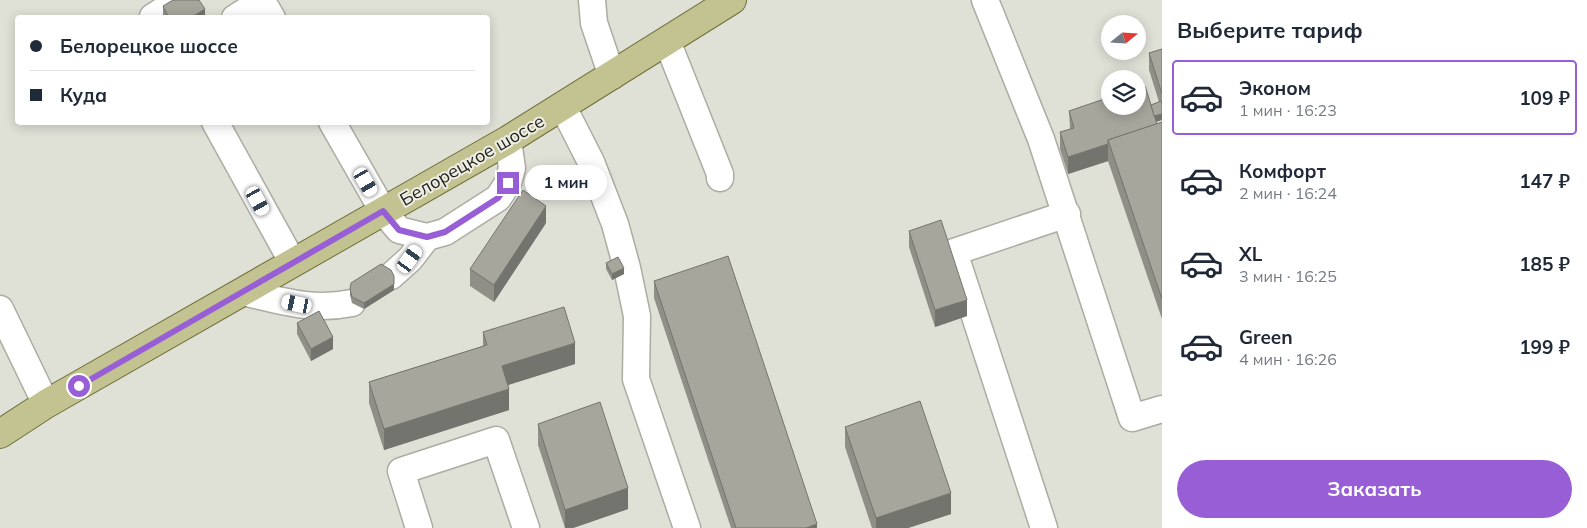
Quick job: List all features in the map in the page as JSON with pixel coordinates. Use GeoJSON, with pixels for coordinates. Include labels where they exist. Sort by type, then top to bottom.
{"type":"FeatureCollection","features":[{"type":"Feature","properties":{"kind":"main road","name":"Белорецкое шоссе"},"geometry":{"type":"LineString","coordinates":[[0,434],[46,404],[508,140],[612,76],[727,1]]}},
{"type":"Feature","properties":{"kind":"lane"},"geometry":{"type":"LineString","coordinates":[[155,15],[179,0]]}},
{"type":"Feature","properties":{"kind":"lane"},"geometry":{"type":"LineString","coordinates":[[592,0],[594,22],[612,76]]}},
{"type":"Feature","properties":{"kind":"lane"},"geometry":{"type":"LineString","coordinates":[[984,0],[1041,139],[1132,418],[1162,409]]}},
{"type":"Feature","properties":{"kind":"lane"},"geometry":{"type":"LineString","coordinates":[[242,15],[265,6]]}},
{"type":"Feature","properties":{"kind":"lane"},"geometry":{"type":"LineString","coordinates":[[667,41],[720,178]]}},
{"type":"Feature","properties":{"kind":"lane"},"geometry":{"type":"LineString","coordinates":[[563,107],[591,162],[615,224],[637,316],[636,379],[687,528]]}},
{"type":"Feature","properties":{"kind":"lane"},"geometry":{"type":"LineString","coordinates":[[221,125],[293,263]]}},
{"type":"Feature","properties":{"kind":"lane"},"geometry":{"type":"LineString","coordinates":[[334,125],[383,211],[399,230],[427,237],[445,232],[498,198],[508,183],[512,168],[508,140]]}},
{"type":"Feature","properties":{"kind":"lane"},"geometry":{"type":"LineString","coordinates":[[1044,528],[954,252],[1067,214]]}},
{"type":"Feature","properties":{"kind":"lane"},"geometry":{"type":"LineString","coordinates":[[391,276],[410,259],[427,237]]}},
{"type":"Feature","properties":{"kind":"lane"},"geometry":{"type":"LineString","coordinates":[[243,292],[319,307],[352,303]]}},
{"type":"Feature","properties":{"kind":"lane"},"geometry":{"type":"LineString","coordinates":[[0,309],[46,404]]}},
{"type":"Feature","properties":{"kind":"lane"},"geometry":{"type":"LineString","coordinates":[[420,528],[401,471],[496,440],[526,528]]}},
{"type":"Feature","properties":{"kind":"building"},"geometry":{"type":"Polygon","coordinates":[[[173,0],[199,0],[205,9],[195,15],[168,15],[163,6],[173,0]]]}},
{"type":"Feature","properties":{"kind":"building"},"geometry":{"type":"Polygon","coordinates":[[[1162,49],[1162,94],[1149,53],[1162,49]]]}},
{"type":"Feature","properties":{"kind":"building"},"geometry":{"type":"Polygon","coordinates":[[[1146,89],[1157,124],[1108,140],[1108,144],[1068,157],[1060,132],[1074,128],[1069,111],[1101,100],[1101,115],[1146,115],[1146,89]]]}},
{"type":"Feature","properties":{"kind":"building"},"geometry":{"type":"Polygon","coordinates":[[[1161,101],[1162,114],[1154,116],[1151,105],[1161,101]]]}},
{"type":"Feature","properties":{"kind":"building"},"geometry":{"type":"Polygon","coordinates":[[[1162,122],[1162,299],[1108,140],[1162,122]]]}},
{"type":"Feature","properties":{"kind":"building"},"geometry":{"type":"Polygon","coordinates":[[[523,190],[546,206],[494,285],[470,269],[523,190]]]}},
{"type":"Feature","properties":{"kind":"building"},"geometry":{"type":"Polygon","coordinates":[[[941,220],[967,300],[935,310],[909,231],[941,220]]]}},
{"type":"Feature","properties":{"kind":"building"},"geometry":{"type":"Polygon","coordinates":[[[728,256],[817,524],[806,528],[736,528],[654,281],[728,256]]]}},
{"type":"Feature","properties":{"kind":"building"},"geometry":{"type":"Polygon","coordinates":[[[618,257],[624,268],[612,274],[606,263],[618,257]]]}},
{"type":"Feature","properties":{"kind":"building"},"geometry":{"type":"Polygon","coordinates":[[[381,264],[391,270],[394,276],[394,284],[364,303],[352,297],[351,283],[381,264]]]}},
{"type":"Feature","properties":{"kind":"building"},"geometry":{"type":"Polygon","coordinates":[[[564,307],[575,343],[502,366],[509,389],[384,429],[369,382],[487,345],[483,332],[564,307]]]}},
{"type":"Feature","properties":{"kind":"building"},"geometry":{"type":"Polygon","coordinates":[[[319,311],[333,337],[311,349],[297,323],[319,311]]]}},
{"type":"Feature","properties":{"kind":"building"},"geometry":{"type":"Polygon","coordinates":[[[920,401],[951,493],[876,518],[845,427],[920,401]]]}},
{"type":"Feature","properties":{"kind":"building"},"geometry":{"type":"Polygon","coordinates":[[[600,402],[628,488],[565,510],[538,424],[600,402]]]}},
{"type":"Feature","properties":{"kind":"route"},"geometry":{"type":"LineString","coordinates":[[79,386],[383,211],[399,230],[427,237],[445,232],[498,198],[508,183]]}}]}
